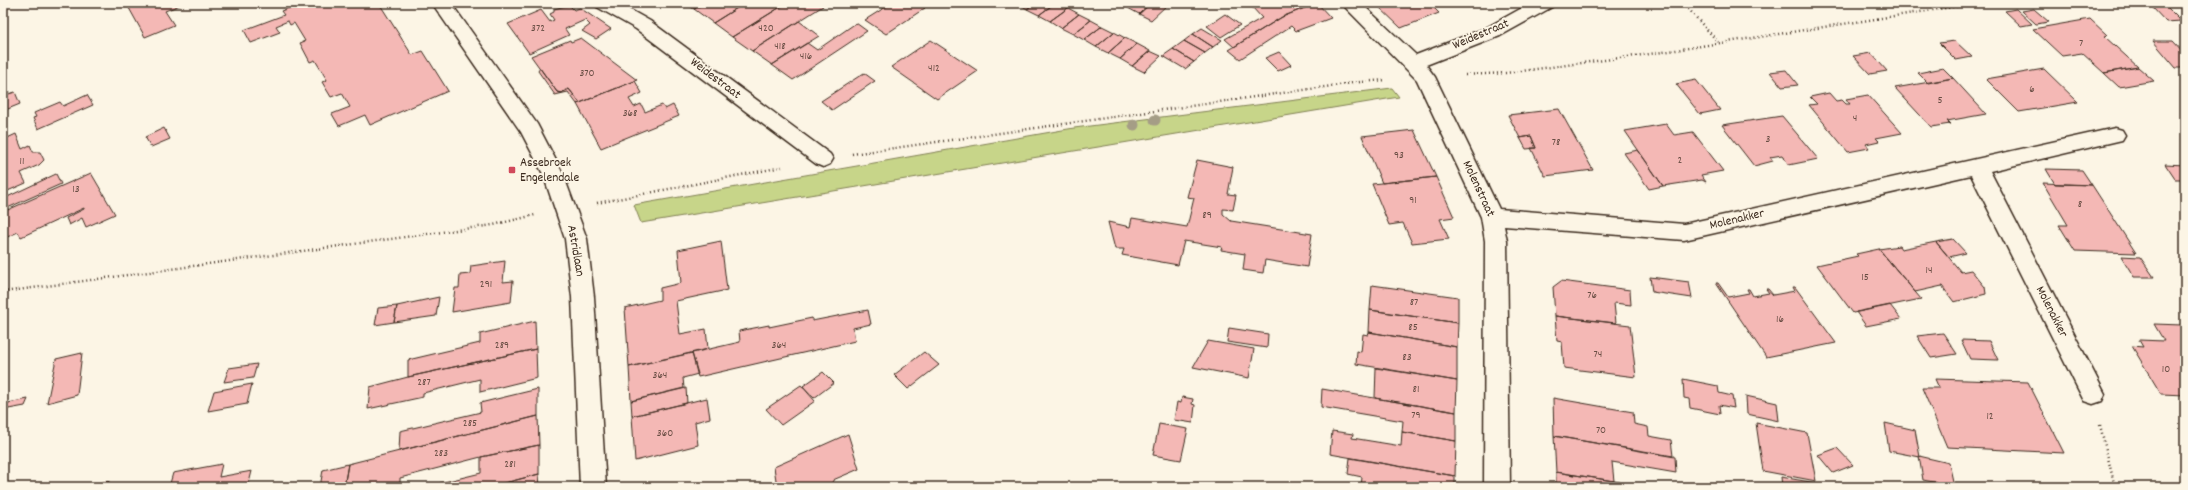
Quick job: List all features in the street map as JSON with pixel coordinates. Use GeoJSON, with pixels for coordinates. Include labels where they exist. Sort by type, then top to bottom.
{"type":"FeatureCollection","features":[{"type":"Feature","properties":{"kind":"street","name":"Astridlaan"},"geometry":{"type":"LineString","coordinates":[[441,3],[530,129],[553,174],[566,208],[576,240],[583,297],[593,487]]}},
{"type":"Feature","properties":{"kind":"street","name":"Weidestraat"},"geometry":{"type":"LineString","coordinates":[[604,3],[643,25],[823,158]]}},
{"type":"Feature","properties":{"kind":"street","name":"Molenstraat"},"geometry":{"type":"LineString","coordinates":[[1350,3],[1419,70],[1492,217],[1496,241],[1497,487]]}},
{"type":"Feature","properties":{"kind":"street","name":"Weidestraat"},"geometry":{"type":"LineString","coordinates":[[1419,70],[1545,3]]}},
{"type":"Feature","properties":{"kind":"street","name":"Molenakker"},"geometry":{"type":"LineString","coordinates":[[1492,217],[1684,232],[2115,135]]}},
{"type":"Feature","properties":{"kind":"street","name":"Molenakker"},"geometry":{"type":"LineString","coordinates":[[1977,166],[2093,394]]}},
{"type":"Feature","properties":{"kind":"path"},"geometry":{"type":"LineString","coordinates":[[1643,3],[1648,5],[1662,3]]}},
{"type":"Feature","properties":{"kind":"path"},"geometry":{"type":"LineString","coordinates":[[1683,3],[1718,42]]}},
{"type":"Feature","properties":{"kind":"path"},"geometry":{"type":"LineString","coordinates":[[3,292],[493,225],[566,208],[823,158],[1360,82],[1419,70],[1506,73],[1650,54],[1718,42],[1978,3]]}},
{"type":"Feature","properties":{"kind":"path"},"geometry":{"type":"LineString","coordinates":[[2093,394],[2115,487]]}},
{"type":"Feature","properties":{"kind":"green space"},"geometry":{"type":"Polygon","coordinates":[[[1392,88],[1399,97],[641,223],[634,205],[1074,128],[1392,88]]]}},
{"type":"Feature","properties":{"kind":"building"},"geometry":{"type":"Polygon","coordinates":[[[141,3],[185,3],[165,11],[174,25],[145,37],[129,8],[141,3]]]}},
{"type":"Feature","properties":{"kind":"building"},"geometry":{"type":"Polygon","coordinates":[[[302,3],[379,3],[412,55],[423,51],[448,91],[370,125],[365,115],[339,126],[332,114],[350,107],[342,93],[331,97],[322,82],[327,80],[315,60],[310,62],[300,43],[305,41],[294,23],[290,25],[288,21],[276,26],[280,32],[251,43],[244,30],[284,15],[281,11],[302,3]]]}},
{"type":"Feature","properties":{"kind":"building"},"geometry":{"type":"Polygon","coordinates":[[[685,3],[705,3],[694,9],[685,3]]]}},
{"type":"Feature","properties":{"kind":"building"},"geometry":{"type":"Polygon","coordinates":[[[705,3],[745,3],[713,23],[694,9],[705,3]]]}},
{"type":"Feature","properties":{"kind":"building"},"geometry":{"type":"Polygon","coordinates":[[[745,3],[787,3],[732,37],[713,23],[745,3]]]}},
{"type":"Feature","properties":{"kind":"building"},"geometry":{"type":"Polygon","coordinates":[[[787,3],[819,3],[823,6],[752,51],[732,37],[787,3]]]}},
{"type":"Feature","properties":{"kind":"building"},"geometry":{"type":"Polygon","coordinates":[[[892,3],[899,3],[903,5],[907,3],[917,3],[925,8],[886,34],[865,20],[892,3]]]}},
{"type":"Feature","properties":{"kind":"building"},"geometry":{"type":"Polygon","coordinates":[[[1018,3],[1035,3],[1027,9],[1018,3]]]}},
{"type":"Feature","properties":{"kind":"building"},"geometry":{"type":"Polygon","coordinates":[[[1035,3],[1055,3],[1039,15],[1027,9],[1035,3]]]}},
{"type":"Feature","properties":{"kind":"building"},"geometry":{"type":"Polygon","coordinates":[[[1055,3],[1068,8],[1050,21],[1039,15],[1055,3]]]}},
{"type":"Feature","properties":{"kind":"building"},"geometry":{"type":"Polygon","coordinates":[[[1133,3],[1151,3],[1139,14],[1128,8],[1133,3]]]}},
{"type":"Feature","properties":{"kind":"building"},"geometry":{"type":"Polygon","coordinates":[[[1151,3],[1162,3],[1167,5],[1151,20],[1139,14],[1151,3]]]}},
{"type":"Feature","properties":{"kind":"building"},"geometry":{"type":"Polygon","coordinates":[[[1263,3],[1317,3],[1282,17],[1234,47],[1225,39],[1262,18],[1252,7],[1263,3]]]}},
{"type":"Feature","properties":{"kind":"building"},"geometry":{"type":"Polygon","coordinates":[[[1317,3],[1331,18],[1296,31],[1291,26],[1240,59],[1229,50],[1282,17],[1317,3]]]}},
{"type":"Feature","properties":{"kind":"building"},"geometry":{"type":"Polygon","coordinates":[[[1382,3],[1429,3],[1439,13],[1401,28],[1377,5],[1382,3]]]}},
{"type":"Feature","properties":{"kind":"building"},"geometry":{"type":"Polygon","coordinates":[[[569,5],[574,10],[580,8],[611,29],[596,39],[582,31],[590,25],[585,20],[565,29],[569,35],[529,53],[508,24],[541,10],[550,22],[554,20],[550,14],[554,12],[554,9],[569,5]]]}},
{"type":"Feature","properties":{"kind":"building"},"geometry":{"type":"Polygon","coordinates":[[[2166,6],[2181,21],[2166,22],[2152,7],[2166,6]]]}},
{"type":"Feature","properties":{"kind":"building"},"geometry":{"type":"Polygon","coordinates":[[[1068,8],[1079,14],[1061,28],[1050,21],[1068,8]]]}},
{"type":"Feature","properties":{"kind":"building"},"geometry":{"type":"Polygon","coordinates":[[[2016,9],[2032,24],[2021,26],[2005,11],[2016,9]]]}},
{"type":"Feature","properties":{"kind":"building"},"geometry":{"type":"Polygon","coordinates":[[[2034,9],[2049,22],[2036,24],[2022,11],[2034,9]]]}},
{"type":"Feature","properties":{"kind":"building"},"geometry":{"type":"Polygon","coordinates":[[[1079,14],[1091,20],[1073,34],[1061,28],[1079,14]]]}},
{"type":"Feature","properties":{"kind":"building"},"geometry":{"type":"Polygon","coordinates":[[[1225,14],[1240,25],[1221,37],[1207,26],[1225,14]]]}},
{"type":"Feature","properties":{"kind":"building"},"geometry":{"type":"Polygon","coordinates":[[[2090,19],[2107,35],[2104,36],[2138,67],[2104,73],[2082,53],[2062,56],[2033,29],[2090,19]]]}},
{"type":"Feature","properties":{"kind":"building"},"geometry":{"type":"Polygon","coordinates":[[[1091,20],[1102,26],[1084,40],[1073,34],[1091,20]]]}},
{"type":"Feature","properties":{"kind":"building"},"geometry":{"type":"Polygon","coordinates":[[[799,21],[819,36],[772,65],[752,51],[799,21]]]}},
{"type":"Feature","properties":{"kind":"building"},"geometry":{"type":"Polygon","coordinates":[[[856,23],[867,31],[793,80],[772,65],[807,43],[817,50],[856,23]]]}},
{"type":"Feature","properties":{"kind":"building"},"geometry":{"type":"Polygon","coordinates":[[[1102,26],[1114,32],[1096,47],[1084,40],[1102,26]]]}},
{"type":"Feature","properties":{"kind":"building"},"geometry":{"type":"Polygon","coordinates":[[[1202,28],[1222,40],[1213,47],[1193,34],[1202,28]]]}},
{"type":"Feature","properties":{"kind":"building"},"geometry":{"type":"Polygon","coordinates":[[[1114,32],[1125,38],[1108,53],[1096,47],[1114,32]]]}},
{"type":"Feature","properties":{"kind":"building"},"geometry":{"type":"Polygon","coordinates":[[[1193,34],[1213,47],[1205,53],[1184,41],[1193,34]]]}},
{"type":"Feature","properties":{"kind":"building"},"geometry":{"type":"Polygon","coordinates":[[[581,38],[637,80],[580,103],[569,89],[561,93],[557,92],[531,56],[570,40],[571,42],[581,38]]]}},
{"type":"Feature","properties":{"kind":"building"},"geometry":{"type":"Polygon","coordinates":[[[1125,38],[1137,44],[1120,59],[1108,53],[1125,38]]]}},
{"type":"Feature","properties":{"kind":"building"},"geometry":{"type":"Polygon","coordinates":[[[931,40],[978,71],[937,99],[891,67],[931,40]]]}},
{"type":"Feature","properties":{"kind":"building"},"geometry":{"type":"Polygon","coordinates":[[[1184,41],[1205,53],[1194,62],[1173,49],[1184,41]]]}},
{"type":"Feature","properties":{"kind":"building"},"geometry":{"type":"Polygon","coordinates":[[[1955,41],[1972,57],[1956,60],[1939,43],[1955,41]]]}},
{"type":"Feature","properties":{"kind":"building"},"geometry":{"type":"Polygon","coordinates":[[[2153,41],[2173,41],[2185,54],[2185,68],[2176,68],[2153,41]]]}},
{"type":"Feature","properties":{"kind":"building"},"geometry":{"type":"Polygon","coordinates":[[[1137,44],[1150,51],[1132,66],[1120,59],[1137,44]]]}},
{"type":"Feature","properties":{"kind":"building"},"geometry":{"type":"Polygon","coordinates":[[[1173,49],[1194,62],[1185,69],[1163,56],[1173,49]]]}},
{"type":"Feature","properties":{"kind":"building"},"geometry":{"type":"Polygon","coordinates":[[[1150,51],[1161,56],[1144,72],[1132,66],[1150,51]]]}},
{"type":"Feature","properties":{"kind":"building"},"geometry":{"type":"Polygon","coordinates":[[[1279,52],[1291,65],[1278,71],[1265,58],[1279,52]]]}},
{"type":"Feature","properties":{"kind":"building"},"geometry":{"type":"Polygon","coordinates":[[[1871,53],[1887,71],[1870,74],[1853,56],[1871,53]]]}},
{"type":"Feature","properties":{"kind":"building"},"geometry":{"type":"Polygon","coordinates":[[[2138,67],[2154,81],[2119,87],[2104,73],[2138,67]]]}},
{"type":"Feature","properties":{"kind":"building"},"geometry":{"type":"Polygon","coordinates":[[[540,68],[557,92],[561,93],[569,89],[580,103],[577,104],[568,92],[555,95],[538,71],[540,68]]]}},
{"type":"Feature","properties":{"kind":"building"},"geometry":{"type":"Polygon","coordinates":[[[1943,68],[1953,78],[1928,83],[1918,73],[1943,68]]]}},
{"type":"Feature","properties":{"kind":"building"},"geometry":{"type":"Polygon","coordinates":[[[2044,69],[2078,102],[2019,112],[1986,79],[2044,69]]]}},
{"type":"Feature","properties":{"kind":"building"},"geometry":{"type":"Polygon","coordinates":[[[1786,70],[1798,85],[1782,87],[1770,72],[1786,70]]]}},
{"type":"Feature","properties":{"kind":"building"},"geometry":{"type":"Polygon","coordinates":[[[864,73],[875,81],[832,110],[821,101],[864,73]]]}},
{"type":"Feature","properties":{"kind":"building"},"geometry":{"type":"Polygon","coordinates":[[[1953,78],[1986,114],[1947,121],[1950,124],[1931,127],[1895,88],[1953,78]]]}},
{"type":"Feature","properties":{"kind":"building"},"geometry":{"type":"Polygon","coordinates":[[[1696,80],[1720,110],[1700,114],[1676,84],[1696,80]]]}},
{"type":"Feature","properties":{"kind":"building"},"geometry":{"type":"Polygon","coordinates":[[[3,81],[9,94],[15,92],[20,104],[3,111],[3,81]]]}},
{"type":"Feature","properties":{"kind":"building"},"geometry":{"type":"Polygon","coordinates":[[[635,81],[642,93],[629,99],[634,107],[641,104],[645,112],[662,105],[665,109],[673,105],[679,116],[601,148],[577,104],[635,81]]]}},
{"type":"Feature","properties":{"kind":"building"},"geometry":{"type":"Polygon","coordinates":[[[1829,93],[1836,101],[1842,100],[1846,104],[1850,104],[1846,99],[1868,95],[1902,133],[1876,138],[1879,141],[1866,144],[1869,148],[1848,152],[1809,105],[1817,104],[1810,97],[1829,93]]]}},
{"type":"Feature","properties":{"kind":"building"},"geometry":{"type":"Polygon","coordinates":[[[87,95],[93,105],[38,129],[33,118],[36,117],[34,113],[60,102],[63,106],[87,95]]]}},
{"type":"Feature","properties":{"kind":"building"},"geometry":{"type":"Polygon","coordinates":[[[1559,109],[1593,170],[1545,176],[1531,148],[1536,148],[1531,136],[1520,138],[1508,115],[1559,109]]]}},
{"type":"Feature","properties":{"kind":"building"},"geometry":{"type":"Polygon","coordinates":[[[1782,116],[1818,159],[1789,165],[1782,155],[1770,157],[1773,161],[1754,166],[1722,125],[1782,116]]]}},
{"type":"Feature","properties":{"kind":"building"},"geometry":{"type":"Polygon","coordinates":[[[1666,124],[1674,135],[1693,132],[1723,171],[1701,175],[1706,182],[1702,180],[1663,186],[1625,131],[1666,124]]]}},
{"type":"Feature","properties":{"kind":"building"},"geometry":{"type":"Polygon","coordinates":[[[164,128],[170,139],[151,147],[145,137],[164,128]]]}},
{"type":"Feature","properties":{"kind":"building"},"geometry":{"type":"Polygon","coordinates":[[[1414,130],[1436,177],[1382,183],[1362,136],[1414,130]]]}},
{"type":"Feature","properties":{"kind":"building"},"geometry":{"type":"Polygon","coordinates":[[[16,134],[22,149],[30,145],[33,152],[40,152],[44,160],[39,165],[21,173],[26,183],[3,193],[3,140],[16,134]]]}},
{"type":"Feature","properties":{"kind":"building"},"geometry":{"type":"Polygon","coordinates":[[[1531,136],[1536,148],[1526,149],[1520,138],[1531,136]]]}},
{"type":"Feature","properties":{"kind":"building"},"geometry":{"type":"Polygon","coordinates":[[[1638,150],[1663,186],[1649,189],[1624,153],[1638,150]]]}},
{"type":"Feature","properties":{"kind":"building"},"geometry":{"type":"Polygon","coordinates":[[[1197,160],[1233,167],[1228,194],[1236,195],[1233,210],[1223,209],[1223,214],[1231,221],[1312,234],[1307,267],[1265,260],[1263,273],[1243,270],[1245,254],[1221,250],[1222,247],[1184,241],[1178,265],[1122,255],[1124,249],[1115,249],[1108,222],[1130,227],[1132,218],[1187,227],[1194,198],[1187,197],[1197,160]]]}},
{"type":"Feature","properties":{"kind":"building"},"geometry":{"type":"Polygon","coordinates":[[[2165,164],[2185,165],[2185,179],[2175,179],[2165,164]]]}},
{"type":"Feature","properties":{"kind":"building"},"geometry":{"type":"Polygon","coordinates":[[[2046,169],[2082,170],[2092,185],[2055,184],[2046,169]]]}},
{"type":"Feature","properties":{"kind":"building"},"geometry":{"type":"Polygon","coordinates":[[[91,173],[115,214],[86,227],[82,218],[69,225],[66,218],[84,208],[21,237],[18,232],[3,239],[3,212],[91,173]]]}},
{"type":"Feature","properties":{"kind":"building"},"geometry":{"type":"Polygon","coordinates":[[[56,174],[61,184],[3,210],[3,199],[56,174]]]}},
{"type":"Feature","properties":{"kind":"building"},"geometry":{"type":"Polygon","coordinates":[[[1436,177],[1454,217],[1440,219],[1449,239],[1412,243],[1403,223],[1389,225],[1372,184],[1436,177]]]}},
{"type":"Feature","properties":{"kind":"building"},"geometry":{"type":"Polygon","coordinates":[[[2043,183],[2092,185],[2136,253],[2075,251],[2059,225],[2068,225],[2043,183]]]}},
{"type":"Feature","properties":{"kind":"building"},"geometry":{"type":"Polygon","coordinates":[[[1953,239],[1966,253],[1949,257],[1936,242],[1953,239]]]}},
{"type":"Feature","properties":{"kind":"building"},"geometry":{"type":"Polygon","coordinates":[[[721,241],[727,290],[676,301],[680,334],[706,329],[708,349],[629,367],[625,308],[660,300],[660,288],[681,283],[678,250],[721,241]]]}},
{"type":"Feature","properties":{"kind":"building"},"geometry":{"type":"Polygon","coordinates":[[[1936,242],[1961,272],[1971,270],[1985,287],[1986,294],[1954,302],[1942,286],[1915,292],[1879,249],[1899,246],[1901,249],[1936,242]]]}},
{"type":"Feature","properties":{"kind":"building"},"geometry":{"type":"Polygon","coordinates":[[[1879,249],[1921,299],[1853,313],[1817,265],[1858,256],[1856,254],[1879,249]]]}},
{"type":"Feature","properties":{"kind":"building"},"geometry":{"type":"Polygon","coordinates":[[[2121,256],[2140,257],[2154,277],[2134,277],[2121,256]]]}},
{"type":"Feature","properties":{"kind":"building"},"geometry":{"type":"Polygon","coordinates":[[[505,261],[503,282],[513,281],[511,302],[452,312],[455,288],[459,288],[460,275],[470,274],[471,266],[505,261]]]}},
{"type":"Feature","properties":{"kind":"building"},"geometry":{"type":"Polygon","coordinates":[[[1650,277],[1689,282],[1692,298],[1652,292],[1650,277]]]}},
{"type":"Feature","properties":{"kind":"building"},"geometry":{"type":"Polygon","coordinates":[[[1561,281],[1630,290],[1631,305],[1614,303],[1616,323],[1555,316],[1553,287],[1561,281]]]}},
{"type":"Feature","properties":{"kind":"building"},"geometry":{"type":"Polygon","coordinates":[[[1716,283],[1718,283],[1728,297],[1749,293],[1747,289],[1749,289],[1753,296],[1769,293],[1766,289],[1768,289],[1773,295],[1795,291],[1793,287],[1795,287],[1836,343],[1766,357],[1716,283]]]}},
{"type":"Feature","properties":{"kind":"building"},"geometry":{"type":"Polygon","coordinates":[[[1372,285],[1458,297],[1458,323],[1370,310],[1372,285]]]}},
{"type":"Feature","properties":{"kind":"building"},"geometry":{"type":"Polygon","coordinates":[[[439,297],[436,316],[394,322],[397,306],[439,297]]]}},
{"type":"Feature","properties":{"kind":"building"},"geometry":{"type":"Polygon","coordinates":[[[1890,305],[1901,319],[1866,326],[1856,312],[1890,305]]]}},
{"type":"Feature","properties":{"kind":"building"},"geometry":{"type":"Polygon","coordinates":[[[397,306],[394,322],[375,325],[378,308],[397,306]]]}},
{"type":"Feature","properties":{"kind":"building"},"geometry":{"type":"Polygon","coordinates":[[[868,310],[871,324],[853,328],[855,341],[698,377],[692,353],[740,342],[739,331],[769,325],[769,327],[812,318],[812,321],[868,310]]]}},
{"type":"Feature","properties":{"kind":"building"},"geometry":{"type":"Polygon","coordinates":[[[1370,310],[1458,323],[1457,347],[1369,332],[1370,310]]]}},
{"type":"Feature","properties":{"kind":"building"},"geometry":{"type":"Polygon","coordinates":[[[1555,316],[1630,325],[1636,377],[1564,368],[1562,342],[1557,341],[1555,316]]]}},
{"type":"Feature","properties":{"kind":"building"},"geometry":{"type":"Polygon","coordinates":[[[535,321],[536,349],[408,377],[408,360],[480,343],[480,334],[535,321]]]}},
{"type":"Feature","properties":{"kind":"building"},"geometry":{"type":"Polygon","coordinates":[[[2154,324],[2182,325],[2185,330],[2185,395],[2161,394],[2132,346],[2143,347],[2139,340],[2164,341],[2154,324]]]}},
{"type":"Feature","properties":{"kind":"building"},"geometry":{"type":"Polygon","coordinates":[[[1229,328],[1268,334],[1267,348],[1227,342],[1229,328]]]}},
{"type":"Feature","properties":{"kind":"building"},"geometry":{"type":"Polygon","coordinates":[[[1369,332],[1457,347],[1457,381],[1356,364],[1357,351],[1361,352],[1363,334],[1368,335],[1369,332]]]}},
{"type":"Feature","properties":{"kind":"building"},"geometry":{"type":"Polygon","coordinates":[[[1943,333],[1957,354],[1931,358],[1917,336],[1943,333]]]}},
{"type":"Feature","properties":{"kind":"building"},"geometry":{"type":"Polygon","coordinates":[[[1961,340],[1989,341],[1998,360],[1970,359],[1961,340]]]}},
{"type":"Feature","properties":{"kind":"building"},"geometry":{"type":"Polygon","coordinates":[[[1208,341],[1254,349],[1249,378],[1193,367],[1208,341]]]}},
{"type":"Feature","properties":{"kind":"building"},"geometry":{"type":"Polygon","coordinates":[[[536,349],[537,378],[480,392],[480,379],[423,393],[423,397],[368,409],[370,387],[408,377],[536,349]]]}},
{"type":"Feature","properties":{"kind":"building"},"geometry":{"type":"Polygon","coordinates":[[[924,352],[939,365],[908,389],[894,375],[924,352]]]}},
{"type":"Feature","properties":{"kind":"building"},"geometry":{"type":"Polygon","coordinates":[[[82,353],[77,395],[47,403],[56,359],[82,353]]]}},
{"type":"Feature","properties":{"kind":"building"},"geometry":{"type":"Polygon","coordinates":[[[692,353],[698,374],[683,378],[684,388],[631,401],[629,367],[692,353]]]}},
{"type":"Feature","properties":{"kind":"building"},"geometry":{"type":"Polygon","coordinates":[[[257,364],[253,378],[224,382],[229,368],[257,364]]]}},
{"type":"Feature","properties":{"kind":"building"},"geometry":{"type":"Polygon","coordinates":[[[1376,368],[1457,381],[1456,412],[1375,398],[1376,368]]]}},
{"type":"Feature","properties":{"kind":"building"},"geometry":{"type":"Polygon","coordinates":[[[823,372],[834,383],[814,398],[803,386],[823,372]]]}},
{"type":"Feature","properties":{"kind":"building"},"geometry":{"type":"Polygon","coordinates":[[[1683,379],[1718,386],[1719,393],[1732,396],[1734,408],[1719,405],[1720,414],[1690,408],[1689,399],[1684,398],[1683,379]]]}},
{"type":"Feature","properties":{"kind":"building"},"geometry":{"type":"Polygon","coordinates":[[[1935,379],[2028,382],[2064,453],[1947,447],[1922,388],[1939,388],[1935,379]]]}},
{"type":"Feature","properties":{"kind":"building"},"geometry":{"type":"Polygon","coordinates":[[[252,384],[247,404],[208,411],[214,391],[252,384]]]}},
{"type":"Feature","properties":{"kind":"building"},"geometry":{"type":"Polygon","coordinates":[[[801,385],[815,401],[781,425],[766,409],[801,385]]]}},
{"type":"Feature","properties":{"kind":"building"},"geometry":{"type":"Polygon","coordinates":[[[686,388],[687,403],[632,416],[631,401],[686,388]]]}},
{"type":"Feature","properties":{"kind":"building"},"geometry":{"type":"Polygon","coordinates":[[[538,389],[538,416],[399,451],[400,431],[481,412],[480,403],[538,389]]]}},
{"type":"Feature","properties":{"kind":"building"},"geometry":{"type":"Polygon","coordinates":[[[1322,389],[1456,412],[1456,441],[1402,432],[1403,421],[1321,407],[1322,389]]]}},
{"type":"Feature","properties":{"kind":"building"},"geometry":{"type":"Polygon","coordinates":[[[1746,396],[1777,403],[1779,421],[1747,414],[1746,396]]]}},
{"type":"Feature","properties":{"kind":"building"},"geometry":{"type":"Polygon","coordinates":[[[1182,397],[1193,399],[1192,404],[1195,405],[1193,423],[1174,420],[1177,402],[1181,403],[1182,397]]]}},
{"type":"Feature","properties":{"kind":"building"},"geometry":{"type":"Polygon","coordinates":[[[707,398],[710,418],[695,422],[698,445],[635,461],[632,416],[707,398]]]}},
{"type":"Feature","properties":{"kind":"building"},"geometry":{"type":"Polygon","coordinates":[[[1553,398],[1633,412],[1634,424],[1648,427],[1649,436],[1671,440],[1673,456],[1554,436],[1553,398]]]}},
{"type":"Feature","properties":{"kind":"building"},"geometry":{"type":"Polygon","coordinates":[[[28,399],[25,406],[3,410],[3,404],[28,399]]]}},
{"type":"Feature","properties":{"kind":"building"},"geometry":{"type":"Polygon","coordinates":[[[538,416],[539,445],[481,457],[400,478],[400,487],[344,487],[348,464],[538,416]]]}},
{"type":"Feature","properties":{"kind":"building"},"geometry":{"type":"Polygon","coordinates":[[[1756,423],[1807,433],[1816,481],[1763,471],[1756,423]]]}},
{"type":"Feature","properties":{"kind":"building"},"geometry":{"type":"Polygon","coordinates":[[[1885,423],[1915,430],[1920,457],[1889,451],[1885,423]]]}},
{"type":"Feature","properties":{"kind":"building"},"geometry":{"type":"Polygon","coordinates":[[[1159,424],[1188,429],[1181,460],[1153,455],[1159,424]]]}},
{"type":"Feature","properties":{"kind":"building"},"geometry":{"type":"Polygon","coordinates":[[[1332,431],[1353,434],[1352,438],[1401,446],[1402,432],[1456,441],[1455,476],[1330,454],[1332,431]]]}},
{"type":"Feature","properties":{"kind":"building"},"geometry":{"type":"Polygon","coordinates":[[[848,434],[859,469],[833,480],[833,482],[824,487],[777,487],[774,467],[848,434]]]}},
{"type":"Feature","properties":{"kind":"building"},"geometry":{"type":"Polygon","coordinates":[[[1554,436],[1675,457],[1676,473],[1612,462],[1614,481],[1556,472],[1554,436]]]}},
{"type":"Feature","properties":{"kind":"building"},"geometry":{"type":"Polygon","coordinates":[[[539,445],[539,474],[490,487],[441,487],[440,483],[481,473],[481,457],[539,445]]]}},
{"type":"Feature","properties":{"kind":"building"},"geometry":{"type":"Polygon","coordinates":[[[1837,448],[1853,465],[1833,473],[1818,455],[1837,448]]]}},
{"type":"Feature","properties":{"kind":"building"},"geometry":{"type":"Polygon","coordinates":[[[1919,456],[1949,463],[1954,486],[1923,480],[1919,456]]]}},
{"type":"Feature","properties":{"kind":"building"},"geometry":{"type":"Polygon","coordinates":[[[1350,458],[1455,476],[1455,487],[1361,487],[1362,477],[1348,474],[1350,458]]]}},
{"type":"Feature","properties":{"kind":"building"},"geometry":{"type":"Polygon","coordinates":[[[222,464],[219,477],[252,471],[248,487],[169,487],[173,473],[222,464]]]}},
{"type":"Feature","properties":{"kind":"building"},"geometry":{"type":"Polygon","coordinates":[[[348,464],[344,487],[320,487],[323,470],[348,464]]]}},
{"type":"Feature","properties":{"kind":"building"},"geometry":{"type":"Polygon","coordinates":[[[1556,472],[1620,482],[1620,487],[1556,487],[1556,472]]]}},
{"type":"Feature","properties":{"kind":"building"},"geometry":{"type":"Polygon","coordinates":[[[539,474],[540,487],[490,487],[539,474]]]}},
{"type":"Feature","properties":{"kind":"building"},"geometry":{"type":"Polygon","coordinates":[[[1781,477],[1816,483],[1817,487],[1782,487],[1781,477]]]}},
{"type":"Feature","properties":{"kind":"building"},"geometry":{"type":"Polygon","coordinates":[[[109,481],[107,487],[76,487],[109,481]]]}},
{"type":"Feature","properties":{"kind":"place","name":"Assebroek Engelendale"},"geometry":{"type":"Point","coordinates":[512,170]}}]}
